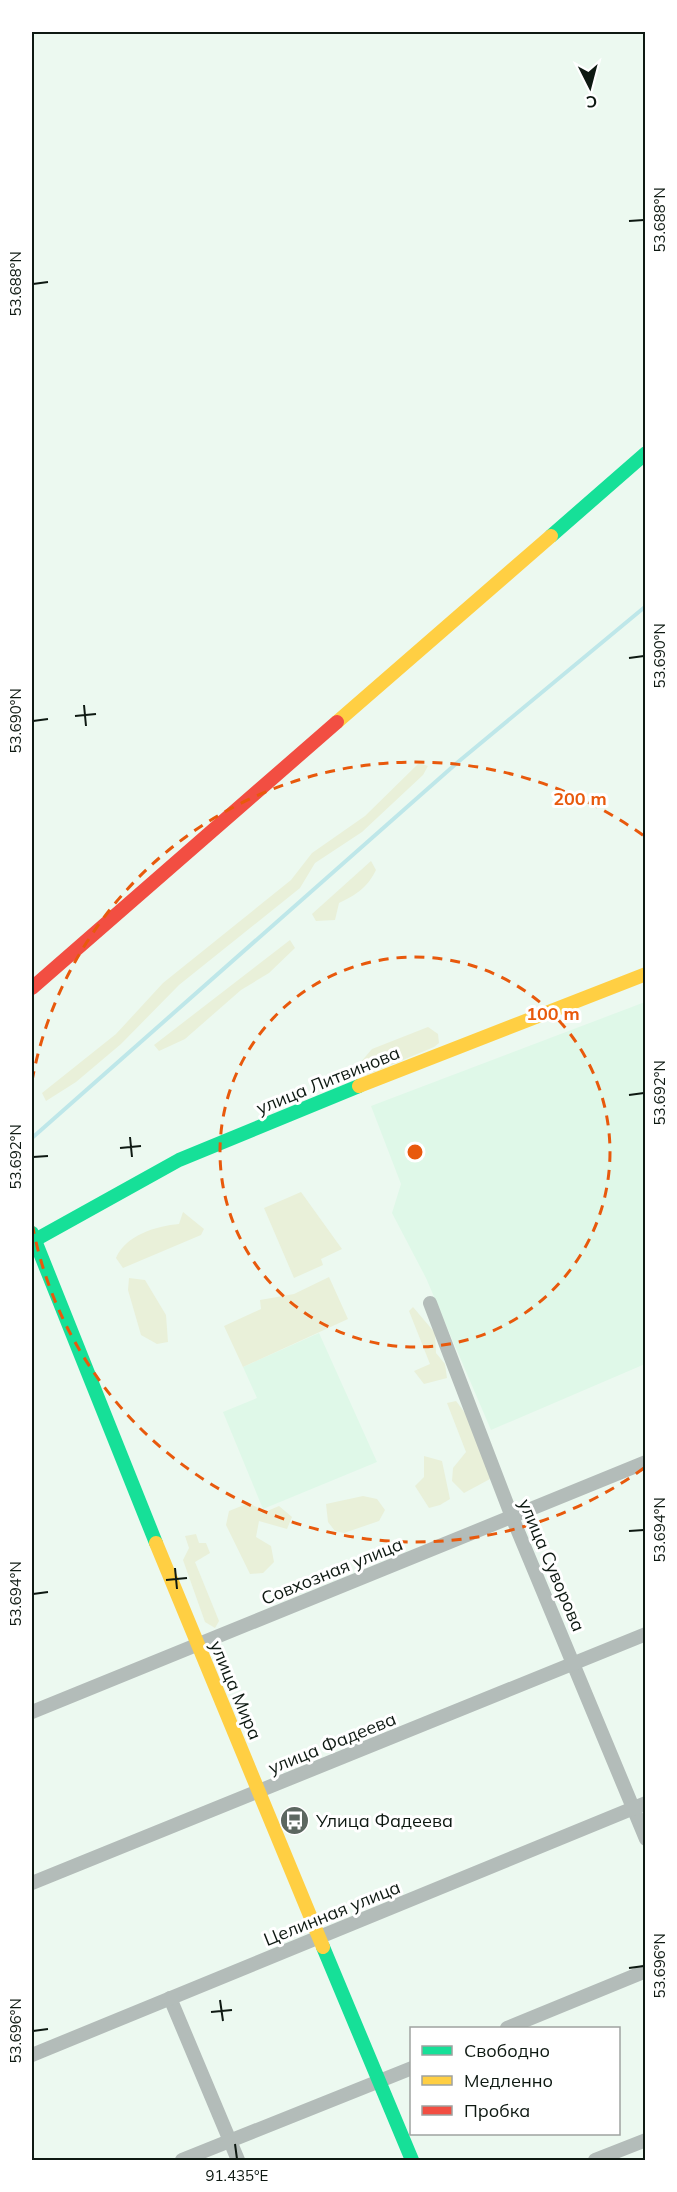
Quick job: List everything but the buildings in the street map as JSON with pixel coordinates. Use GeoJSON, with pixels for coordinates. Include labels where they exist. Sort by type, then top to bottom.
{"type":"FeatureCollection","features":[{"type":"Feature","properties":{"kind":"main road"},"geometry":{"type":"LineString","coordinates":[[32,988],[645,453]]}},
{"type":"Feature","properties":{"kind":"main road","name":"улица Литвинова"},"geometry":{"type":"LineString","coordinates":[[33,1237],[179,1160],[460,1045],[645,974]]}},
{"type":"Feature","properties":{"kind":"main road","name":"улица Мира"},"geometry":{"type":"LineString","coordinates":[[33,1237],[197,1645],[260,1791],[412,2160]]}},
{"type":"Feature","properties":{"kind":"street","name":"улица Суворова"},"geometry":{"type":"LineString","coordinates":[[430,1303],[512,1516],[573,1663],[639,1805],[645,1839]]}},
{"type":"Feature","properties":{"kind":"street","name":"Совхозная улица"},"geometry":{"type":"LineString","coordinates":[[32,1712],[645,1462]]}},
{"type":"Feature","properties":{"kind":"street","name":"улица Фадеева"},"geometry":{"type":"LineString","coordinates":[[32,1883],[645,1634]]}},
{"type":"Feature","properties":{"kind":"street","name":"Целинная улица"},"geometry":{"type":"LineString","coordinates":[[32,2055],[639,1805]]}},
{"type":"Feature","properties":{"kind":"street"},"geometry":{"type":"LineString","coordinates":[[509,2027],[645,1971]]}},
{"type":"Feature","properties":{"kind":"street"},"geometry":{"type":"LineString","coordinates":[[170,1998],[238,2160]]}},
{"type":"Feature","properties":{"kind":"street"},"geometry":{"type":"LineString","coordinates":[[182,2160],[410,2068]]}},
{"type":"Feature","properties":{"kind":"street"},"geometry":{"type":"LineString","coordinates":[[595,2160],[645,2140]]}},
{"type":"Feature","properties":{"kind":"shaded area"},"geometry":{"type":"Polygon","coordinates":[[[419,763],[428,766],[423,775],[362,832],[315,863],[300,888],[179,985],[121,1044],[76,1082],[46,1101],[42,1093],[116,1034],[163,983],[291,880],[312,853],[365,816],[419,763]]]}},
{"type":"Feature","properties":{"kind":"shaded area"},"geometry":{"type":"Polygon","coordinates":[[[371,861],[376,870],[373,876],[360,890],[339,903],[335,920],[316,921],[312,914],[371,861]]]}},
{"type":"Feature","properties":{"kind":"shaded area"},"geometry":{"type":"Polygon","coordinates":[[[290,940],[295,948],[269,973],[241,990],[185,1039],[159,1051],[154,1045],[290,940]]]}},
{"type":"Feature","properties":{"kind":"shaded area"},"geometry":{"type":"Polygon","coordinates":[[[645,1002],[645,1364],[491,1430],[426,1278],[392,1213],[401,1184],[371,1106],[645,1002]]]}},
{"type":"Feature","properties":{"kind":"shaded area"},"geometry":{"type":"Polygon","coordinates":[[[428,1027],[438,1034],[439,1043],[434,1047],[365,1076],[361,1073],[360,1063],[372,1049],[428,1027]]]}},
{"type":"Feature","properties":{"kind":"shaded area"},"geometry":{"type":"Polygon","coordinates":[[[301,1192],[342,1249],[321,1259],[323,1265],[294,1278],[264,1208],[301,1192]]]}},
{"type":"Feature","properties":{"kind":"shaded area"},"geometry":{"type":"Polygon","coordinates":[[[183,1212],[204,1229],[201,1235],[123,1268],[116,1258],[127,1243],[143,1233],[179,1224],[183,1212]]]}},
{"type":"Feature","properties":{"kind":"shaded area"},"geometry":{"type":"Polygon","coordinates":[[[329,1277],[348,1319],[243,1367],[224,1326],[261,1309],[260,1300],[294,1294],[329,1277]]]}},
{"type":"Feature","properties":{"kind":"shaded area"},"geometry":{"type":"Polygon","coordinates":[[[129,1278],[145,1280],[166,1315],[168,1342],[157,1344],[141,1335],[128,1290],[129,1278]]]}},
{"type":"Feature","properties":{"kind":"shaded area"},"geometry":{"type":"Polygon","coordinates":[[[413,1307],[435,1333],[436,1353],[445,1364],[447,1378],[424,1384],[414,1371],[430,1364],[409,1311],[413,1307]]]}},
{"type":"Feature","properties":{"kind":"shaded area"},"geometry":{"type":"Polygon","coordinates":[[[319,1333],[377,1462],[263,1509],[223,1412],[257,1398],[243,1367],[319,1333]]]}},
{"type":"Feature","properties":{"kind":"shaded area"},"geometry":{"type":"Polygon","coordinates":[[[456,1401],[480,1437],[489,1467],[490,1479],[464,1493],[452,1481],[453,1468],[466,1452],[447,1403],[456,1401]]]}},
{"type":"Feature","properties":{"kind":"shaded area"},"geometry":{"type":"Polygon","coordinates":[[[424,1456],[442,1461],[450,1499],[429,1508],[415,1486],[424,1477],[424,1456]]]}},
{"type":"Feature","properties":{"kind":"shaded area"},"geometry":{"type":"Polygon","coordinates":[[[363,1496],[377,1499],[385,1510],[379,1521],[344,1533],[335,1531],[328,1522],[326,1504],[363,1496]]]}},
{"type":"Feature","properties":{"kind":"shaded area"},"geometry":{"type":"Polygon","coordinates":[[[249,1503],[265,1512],[279,1506],[292,1517],[287,1529],[259,1521],[256,1537],[271,1546],[274,1562],[263,1573],[250,1574],[226,1525],[229,1511],[249,1503]]]}},
{"type":"Feature","properties":{"kind":"shaded area"},"geometry":{"type":"Polygon","coordinates":[[[196,1534],[199,1543],[206,1543],[210,1553],[195,1562],[219,1621],[215,1628],[205,1622],[183,1560],[189,1548],[185,1536],[196,1534]]]}},
{"type":"Feature","properties":{"kind":"waterway"},"geometry":{"type":"LineString","coordinates":[[32,1138],[458,762],[646,606]]}},
{"type":"Feature","properties":{"kind":"traffic: fast"},"geometry":{"type":"LineString","coordinates":[[551,536],[646,453]]}},
{"type":"Feature","properties":{"kind":"traffic: fast"},"geometry":{"type":"LineString","coordinates":[[35,1240],[179,1160],[359,1086]]}},
{"type":"Feature","properties":{"kind":"traffic: fast"},"geometry":{"type":"LineString","coordinates":[[32,1233],[156,1543]]}},
{"type":"Feature","properties":{"kind":"traffic: fast"},"geometry":{"type":"LineString","coordinates":[[323,1947],[412,2160]]}},
{"type":"Feature","properties":{"kind":"traffic: slow"},"geometry":{"type":"LineString","coordinates":[[337,722],[551,536]]}},
{"type":"Feature","properties":{"kind":"traffic: slow"},"geometry":{"type":"LineString","coordinates":[[359,1086],[646,974]]}},
{"type":"Feature","properties":{"kind":"traffic: slow"},"geometry":{"type":"LineString","coordinates":[[156,1543],[323,1947]]}},
{"type":"Feature","properties":{"kind":"traffic: jam"},"geometry":{"type":"LineString","coordinates":[[32,988],[337,722]]}},
{"type":"Feature","properties":{"kind":"place","name":"Улица Фадеева"},"geometry":{"type":"Point","coordinates":[295,1820]}}]}
